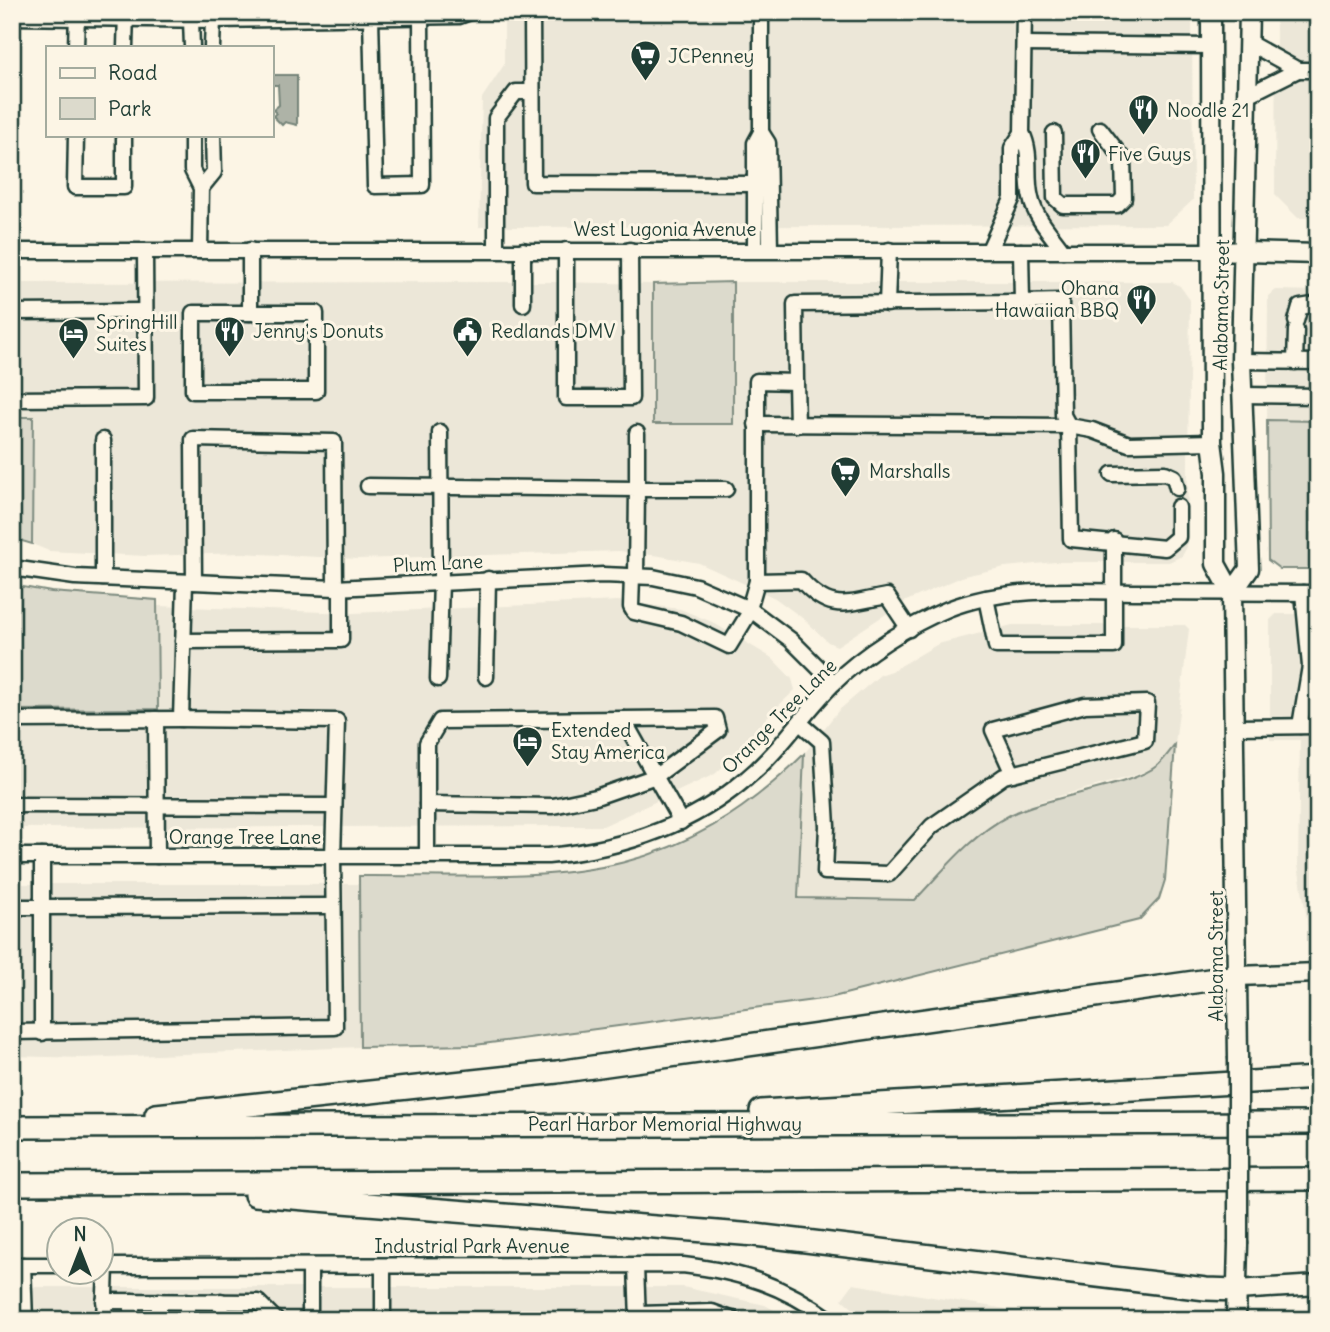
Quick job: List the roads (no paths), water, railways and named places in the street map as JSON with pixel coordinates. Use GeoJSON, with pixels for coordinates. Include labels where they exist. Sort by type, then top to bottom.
{"type":"FeatureCollection","features":[{"type":"Feature","properties":{"kind":"highway"},"geometry":{"type":"LineString","coordinates":[[36,1128],[557,1072],[1237,976]]}},
{"type":"Feature","properties":{"kind":"highway"},"geometry":{"type":"LineString","coordinates":[[600,1124],[844,1105],[1318,1078]]}},
{"type":"Feature","properties":{"kind":"highway","name":"Pearl Harbor Memorial Highway"},"geometry":{"type":"LineString","coordinates":[[12,1127],[1318,1123]]}},
{"type":"Feature","properties":{"kind":"highway"},"geometry":{"type":"LineString","coordinates":[[1278,1179],[1318,1191]]}},
{"type":"Feature","properties":{"kind":"highway"},"geometry":{"type":"LineString","coordinates":[[12,1184],[1318,1179]]}},
{"type":"Feature","properties":{"kind":"highway"},"geometry":{"type":"LineString","coordinates":[[110,1183],[755,1235],[1206,1289],[1237,1290]]}},
{"type":"Feature","properties":{"kind":"main road","name":"Alabama Street"},"geometry":{"type":"LineString","coordinates":[[1211,12],[1212,442],[1216,473],[1216,564],[1233,593],[1237,1320]]}},
{"type":"Feature","properties":{"kind":"main road","name":"Alabama Street"},"geometry":{"type":"LineString","coordinates":[[1233,593],[1249,569],[1248,484],[1241,361],[1249,12]]}},
{"type":"Feature","properties":{"kind":"main road","name":"West Lugonia Avenue"},"geometry":{"type":"LineString","coordinates":[[1212,251],[1318,254]]}},
{"type":"Feature","properties":{"kind":"main road"},"geometry":{"type":"LineString","coordinates":[[1237,976],[1318,973]]}},
{"type":"Feature","properties":{"kind":"main road"},"geometry":{"type":"LineString","coordinates":[[1237,1290],[1318,1285]]}},
{"type":"Feature","properties":{"kind":"street"},"geometry":{"type":"LineString","coordinates":[[12,17],[125,15],[213,20],[327,14],[371,17],[459,16],[470,12]]}},
{"type":"Feature","properties":{"kind":"street"},"geometry":{"type":"LineString","coordinates":[[532,12],[531,179],[537,184],[754,184]]}},
{"type":"Feature","properties":{"kind":"street"},"geometry":{"type":"LineString","coordinates":[[755,250],[755,143],[761,132],[761,12]]}},
{"type":"Feature","properties":{"kind":"street"},"geometry":{"type":"LineString","coordinates":[[1024,12],[1022,133],[1029,147],[1032,203],[1063,250]]}},
{"type":"Feature","properties":{"kind":"street"},"geometry":{"type":"LineString","coordinates":[[76,15],[76,46]]}},
{"type":"Feature","properties":{"kind":"street"},"geometry":{"type":"LineString","coordinates":[[125,15],[125,46]]}},
{"type":"Feature","properties":{"kind":"street"},"geometry":{"type":"LineString","coordinates":[[371,17],[375,186],[422,186],[421,16]]}},
{"type":"Feature","properties":{"kind":"street"},"geometry":{"type":"LineString","coordinates":[[191,20],[191,46]]}},
{"type":"Feature","properties":{"kind":"street"},"geometry":{"type":"LineString","coordinates":[[212,46],[213,20]]}},
{"type":"Feature","properties":{"kind":"street"},"geometry":{"type":"LineString","coordinates":[[1249,43],[1298,70]]}},
{"type":"Feature","properties":{"kind":"street"},"geometry":{"type":"LineString","coordinates":[[1024,44],[1211,46]]}},
{"type":"Feature","properties":{"kind":"street"},"geometry":{"type":"LineString","coordinates":[[1248,95],[1298,70],[1318,70]]}},
{"type":"Feature","properties":{"kind":"street"},"geometry":{"type":"LineString","coordinates":[[496,250],[496,118],[516,93],[531,92]]}},
{"type":"Feature","properties":{"kind":"street"},"geometry":{"type":"LineString","coordinates":[[1054,133],[1055,198],[1063,205],[1117,205],[1124,198],[1123,159],[1100,129]]}},
{"type":"Feature","properties":{"kind":"street"},"geometry":{"type":"LineString","coordinates":[[761,132],[768,143],[770,250]]}},
{"type":"Feature","properties":{"kind":"street"},"geometry":{"type":"LineString","coordinates":[[989,250],[1012,199],[1012,148],[1022,133]]}},
{"type":"Feature","properties":{"kind":"street"},"geometry":{"type":"LineString","coordinates":[[76,136],[75,187],[124,187],[124,136]]}},
{"type":"Feature","properties":{"kind":"street"},"geometry":{"type":"LineString","coordinates":[[192,136],[192,170],[201,188],[200,250]]}},
{"type":"Feature","properties":{"kind":"street"},"geometry":{"type":"LineString","coordinates":[[201,188],[214,172],[214,136]]}},
{"type":"Feature","properties":{"kind":"street"},"geometry":{"type":"LineString","coordinates":[[250,250],[250,313]]}},
{"type":"Feature","properties":{"kind":"street"},"geometry":{"type":"LineString","coordinates":[[523,250],[523,304]]}},
{"type":"Feature","properties":{"kind":"street"},"geometry":{"type":"LineString","coordinates":[[566,250],[566,398],[631,398],[630,250]]}},
{"type":"Feature","properties":{"kind":"street"},"geometry":{"type":"LineString","coordinates":[[887,304],[889,250]]}},
{"type":"Feature","properties":{"kind":"street"},"geometry":{"type":"LineString","coordinates":[[1021,250],[1022,302]]}},
{"type":"Feature","properties":{"kind":"street","name":"West Lugonia Avenue"},"geometry":{"type":"LineString","coordinates":[[12,251],[1212,251]]}},
{"type":"Feature","properties":{"kind":"street"},"geometry":{"type":"LineString","coordinates":[[12,399],[146,398],[145,251]]}},
{"type":"Feature","properties":{"kind":"street"},"geometry":{"type":"LineString","coordinates":[[797,425],[795,304],[1060,302],[1063,415],[1069,426],[1071,539],[1114,540],[1157,548],[1173,544],[1178,537],[1178,507]]}},
{"type":"Feature","properties":{"kind":"street"},"geometry":{"type":"LineString","coordinates":[[1296,362],[1296,325],[1300,307],[1318,304]]}},
{"type":"Feature","properties":{"kind":"street"},"geometry":{"type":"LineString","coordinates":[[12,312],[145,311]]}},
{"type":"Feature","properties":{"kind":"street"},"geometry":{"type":"LineString","coordinates":[[193,313],[250,313],[316,313],[316,391],[193,391],[193,313]]}},
{"type":"Feature","properties":{"kind":"street"},"geometry":{"type":"LineString","coordinates":[[1241,361],[1318,362]]}},
{"type":"Feature","properties":{"kind":"street"},"geometry":{"type":"LineString","coordinates":[[637,433],[631,607],[634,612],[681,623],[729,646],[750,610],[757,581],[757,381],[796,382]]}},
{"type":"Feature","properties":{"kind":"street"},"geometry":{"type":"LineString","coordinates":[[1241,395],[1318,396]]}},
{"type":"Feature","properties":{"kind":"street"},"geometry":{"type":"LineString","coordinates":[[756,424],[1069,426],[1092,430],[1129,444],[1212,442]]}},
{"type":"Feature","properties":{"kind":"street"},"geometry":{"type":"LineString","coordinates":[[438,679],[442,581],[440,432]]}},
{"type":"Feature","properties":{"kind":"street"},"geometry":{"type":"LineString","coordinates":[[181,719],[183,640],[189,582],[193,439],[334,442],[341,640],[183,640]]}},
{"type":"Feature","properties":{"kind":"street"},"geometry":{"type":"LineString","coordinates":[[103,440],[103,578]]}},
{"type":"Feature","properties":{"kind":"street"},"geometry":{"type":"LineString","coordinates":[[1112,474],[1165,473],[1174,477],[1177,488]]}},
{"type":"Feature","properties":{"kind":"street"},"geometry":{"type":"LineString","coordinates":[[368,486],[726,489]]}},
{"type":"Feature","properties":{"kind":"street"},"geometry":{"type":"LineString","coordinates":[[986,598],[996,646],[1114,646],[1114,540]]}},
{"type":"Feature","properties":{"kind":"street","name":"Plum Lane"},"geometry":{"type":"LineString","coordinates":[[12,568],[103,578],[338,588],[488,579],[634,576],[696,586],[750,610],[791,640],[834,683]]}},
{"type":"Feature","properties":{"kind":"street"},"geometry":{"type":"LineString","coordinates":[[486,677],[488,579]]}},
{"type":"Feature","properties":{"kind":"street"},"geometry":{"type":"LineString","coordinates":[[757,581],[801,580],[817,598],[837,604],[887,596],[909,629]]}},
{"type":"Feature","properties":{"kind":"street","name":"Orange Tree Lane"},"geometry":{"type":"LineString","coordinates":[[12,856],[576,854],[646,837],[712,805],[748,778],[834,683],[909,629],[949,609],[986,598],[1053,592],[1310,593]]}},
{"type":"Feature","properties":{"kind":"street"},"geometry":{"type":"LineString","coordinates":[[1300,726],[1313,643],[1310,593]]}},
{"type":"Feature","properties":{"kind":"street"},"geometry":{"type":"LineString","coordinates":[[800,723],[822,743],[827,827],[825,872],[889,874],[932,826],[1004,776],[1013,774],[1145,741],[1147,703],[1085,705],[993,730],[1013,774]]}},
{"type":"Feature","properties":{"kind":"street"},"geometry":{"type":"LineString","coordinates":[[427,804],[553,806],[596,797],[656,776],[718,730],[715,718],[440,721],[427,743],[427,804],[427,856]]}},
{"type":"Feature","properties":{"kind":"street"},"geometry":{"type":"LineString","coordinates":[[156,719],[157,856]]}},
{"type":"Feature","properties":{"kind":"street"},"geometry":{"type":"LineString","coordinates":[[623,719],[681,822]]}},
{"type":"Feature","properties":{"kind":"street"},"geometry":{"type":"LineString","coordinates":[[12,720],[337,721],[333,856],[335,1027],[12,1032]]}},
{"type":"Feature","properties":{"kind":"street"},"geometry":{"type":"LineString","coordinates":[[1235,727],[1318,726]]}},
{"type":"Feature","properties":{"kind":"street"},"geometry":{"type":"LineString","coordinates":[[12,805],[334,806]]}},
{"type":"Feature","properties":{"kind":"street"},"geometry":{"type":"LineString","coordinates":[[42,856],[42,1032]]}},
{"type":"Feature","properties":{"kind":"street"},"geometry":{"type":"LineString","coordinates":[[12,907],[333,906]]}},
{"type":"Feature","properties":{"kind":"street"},"geometry":{"type":"LineString","coordinates":[[25,1320],[18,1265],[46,1265]]}},
{"type":"Feature","properties":{"kind":"street","name":"Industrial Park Avenue"},"geometry":{"type":"LineString","coordinates":[[116,1266],[683,1265],[754,1278],[788,1293],[831,1320]]}},
{"type":"Feature","properties":{"kind":"street"},"geometry":{"type":"LineString","coordinates":[[310,1266],[310,1320]]}},
{"type":"Feature","properties":{"kind":"street"},"geometry":{"type":"LineString","coordinates":[[383,1266],[383,1320]]}},
{"type":"Feature","properties":{"kind":"street"},"geometry":{"type":"LineString","coordinates":[[636,1266],[638,1317],[712,1312],[734,1320]]}},
{"type":"Feature","properties":{"kind":"street"},"geometry":{"type":"LineString","coordinates":[[104,1286],[104,1320]]}},
{"type":"Feature","properties":{"kind":"street"},"geometry":{"type":"LineString","coordinates":[[104,1300],[258,1303],[276,1320]]}},
{"type":"Feature","properties":{"kind":"street"},"geometry":{"type":"LineString","coordinates":[[132,1301],[132,1320]]}},
{"type":"Feature","properties":{"kind":"street"},"geometry":{"type":"LineString","coordinates":[[159,1301],[159,1320]]}},
{"type":"Feature","properties":{"kind":"street"},"geometry":{"type":"LineString","coordinates":[[187,1301],[187,1320]]}},
{"type":"Feature","properties":{"kind":"street"},"geometry":{"type":"LineString","coordinates":[[221,1301],[221,1320]]}},
{"type":"Feature","properties":{"kind":"street"},"geometry":{"type":"LineString","coordinates":[[258,1303],[258,1320]]}},
{"type":"Feature","properties":{"kind":"place","name":"JCPenney"},"geometry":{"type":"Point","coordinates":[645,83]}},
{"type":"Feature","properties":{"kind":"place","name":"Noodle 21"},"geometry":{"type":"Point","coordinates":[1144,137]}},
{"type":"Feature","properties":{"kind":"place","name":"Five Guys"},"geometry":{"type":"Point","coordinates":[1085,181]}},
{"type":"Feature","properties":{"kind":"place","name":"Ohana Hawaiian BBQ"},"geometry":{"type":"Point","coordinates":[1142,326]}},
{"type":"Feature","properties":{"kind":"place","name":"Jenny's Donuts"},"geometry":{"type":"Point","coordinates":[230,358]}},
{"type":"Feature","properties":{"kind":"place","name":"Redlands DMV"},"geometry":{"type":"Point","coordinates":[468,358]}},
{"type":"Feature","properties":{"kind":"place","name":"SpringHill Suites"},"geometry":{"type":"Point","coordinates":[73,360]}},
{"type":"Feature","properties":{"kind":"place","name":"Marshalls"},"geometry":{"type":"Point","coordinates":[846,498]}},
{"type":"Feature","properties":{"kind":"place","name":"Extended Stay America"},"geometry":{"type":"Point","coordinates":[528,768]}}]}
